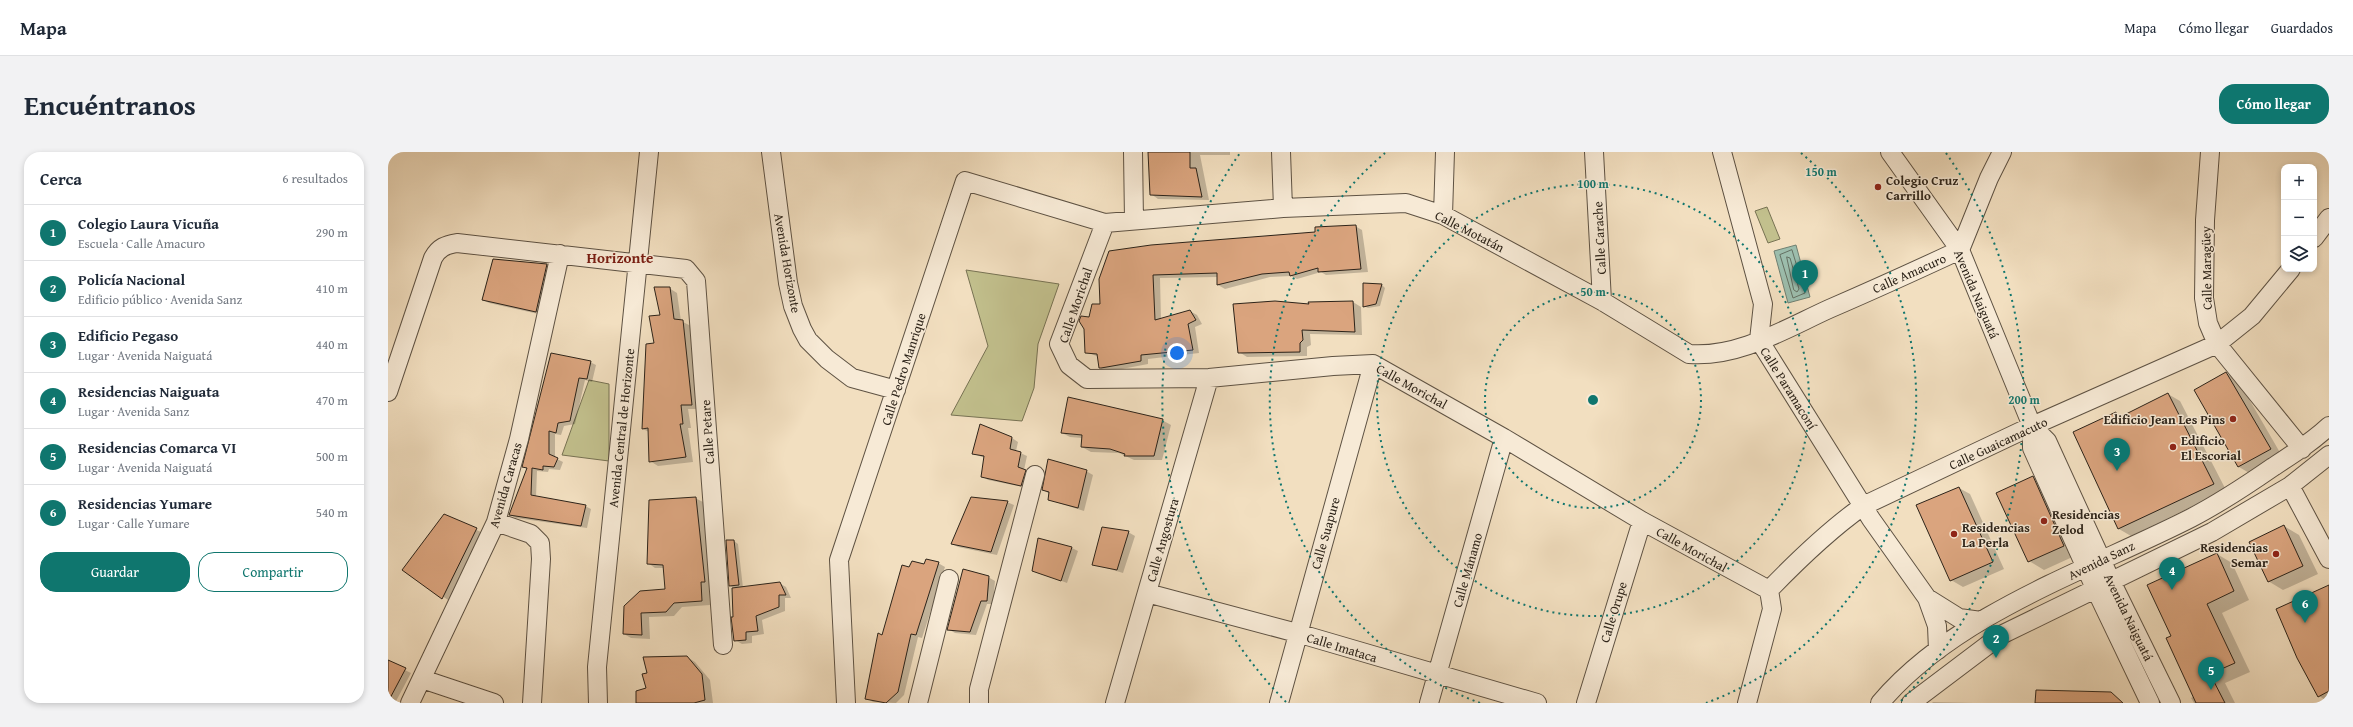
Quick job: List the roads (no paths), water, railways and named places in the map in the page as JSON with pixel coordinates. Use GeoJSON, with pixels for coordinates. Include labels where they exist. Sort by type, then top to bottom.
{"type":"FeatureCollection","features":[{"type":"Feature","properties":{"kind":"street","name":"Avenida Central de Horizonte"},"geometry":{"type":"LineString","coordinates":[[598,703],[597,667],[608,573],[621,420],[639,263],[649,152]]}},
{"type":"Feature","properties":{"kind":"street","name":"Avenida Horizonte"},"geometry":{"type":"LineString","coordinates":[[771,152],[788,283],[794,312],[802,329],[808,340],[827,359],[852,378],[896,390]]}},
{"type":"Feature","properties":{"kind":"street"},"geometry":{"type":"LineString","coordinates":[[1133,152],[1134,220]]}},
{"type":"Feature","properties":{"kind":"street"},"geometry":{"type":"LineString","coordinates":[[1281,152],[1283,208]]}},
{"type":"Feature","properties":{"kind":"street"},"geometry":{"type":"LineString","coordinates":[[1443,215],[1445,152]]}},
{"type":"Feature","properties":{"kind":"street","name":"Calle Carache"},"geometry":{"type":"LineString","coordinates":[[1594,152],[1602,301]]}},
{"type":"Feature","properties":{"kind":"street","name":"Calle Paramaconí"},"geometry":{"type":"LineString","coordinates":[[1722,152],[1763,304],[1759,340],[1863,506],[1926,598],[1937,626],[1938,650]]}},
{"type":"Feature","properties":{"kind":"street","name":"Avenida Naiguatá"},"geometry":{"type":"LineString","coordinates":[[1890,152],[1960,250],[2032,426],[2032,448],[2094,563],[2150,703]]}},
{"type":"Feature","properties":{"kind":"street","name":"Calle Amacuro"},"geometry":{"type":"LineString","coordinates":[[1759,340],[1960,250],[1989,178],[2002,152]]}},
{"type":"Feature","properties":{"kind":"street","name":"Calle Maragüey"},"geometry":{"type":"LineString","coordinates":[[2210,152],[2206,220],[2204,298],[2208,323],[2217,344],[2302,449]]}},
{"type":"Feature","properties":{"kind":"street","name":"Calle Pedro Manrique"},"geometry":{"type":"LineString","coordinates":[[846,703],[838,570],[839,560],[965,181],[1105,223]]}},
{"type":"Feature","properties":{"kind":"street","name":"Calle Motatán"},"geometry":{"type":"LineString","coordinates":[[1105,223],[1283,208],[1406,203],[1443,215],[1602,301],[1689,354],[1723,354],[1759,340]]}},
{"type":"Feature","properties":{"kind":"street"},"geometry":{"type":"LineString","coordinates":[[2316,236],[2329,218]]}},
{"type":"Feature","properties":{"kind":"street","name":"Calle Morichal"},"geometry":{"type":"LineString","coordinates":[[1105,223],[1058,344],[1069,365],[1087,380],[1209,378],[1333,366],[1373,364],[1504,438],[1642,521],[1769,590]]}},
{"type":"Feature","properties":{"kind":"street","name":"Calle Petare"},"geometry":{"type":"LineString","coordinates":[[388,392],[437,251],[444,246],[457,243],[686,269],[696,282],[723,645]]}},
{"type":"Feature","properties":{"kind":"street","name":"Avenida Caracas"},"geometry":{"type":"LineString","coordinates":[[410,703],[496,522],[519,439],[560,254]]}},
{"type":"Feature","properties":{"kind":"street","name":"Calle Guaicamacuto"},"geometry":{"type":"LineString","coordinates":[[1769,590],[1849,515],[1863,506],[2032,426],[2217,344],[2252,316],[2289,272]]}},
{"type":"Feature","properties":{"kind":"street","name":"Calle Suapure"},"geometry":{"type":"LineString","coordinates":[[1279,703],[1373,364]]}},
{"type":"Feature","properties":{"kind":"street","name":"Calle Angostura"},"geometry":{"type":"LineString","coordinates":[[1115,703],[1209,378]]}},
{"type":"Feature","properties":{"kind":"street","name":"Avenida Sanz"},"geometry":{"type":"LineString","coordinates":[[1880,703],[1938,650],[1982,621],[2094,563],[2192,518],[2237,492],[2302,449],[2329,426]]}},
{"type":"Feature","properties":{"kind":"street","name":"Calle Mánamo"},"geometry":{"type":"LineString","coordinates":[[1430,703],[1504,438]]}},
{"type":"Feature","properties":{"kind":"street","name":"Avenida Sanz"},"geometry":{"type":"LineString","coordinates":[[1911,703],[2001,635],[2212,532],[2290,486],[2329,455]]}},
{"type":"Feature","properties":{"kind":"street"},"geometry":{"type":"LineString","coordinates":[[979,703],[979,689],[1035,475]]}},
{"type":"Feature","properties":{"kind":"street"},"geometry":{"type":"LineString","coordinates":[[2290,486],[2329,559]]}},
{"type":"Feature","properties":{"kind":"street","name":"Calle Orupe"},"geometry":{"type":"LineString","coordinates":[[1586,703],[1642,521]]}},
{"type":"Feature","properties":{"kind":"street"},"geometry":{"type":"LineString","coordinates":[[496,522],[531,534],[540,543],[541,559],[532,703]]}},
{"type":"Feature","properties":{"kind":"street"},"geometry":{"type":"LineString","coordinates":[[918,703],[949,579]]}},
{"type":"Feature","properties":{"kind":"street","name":"Avenida Naiguatá"},"geometry":{"type":"LineString","coordinates":[[2103,584],[2171,703]]}},
{"type":"Feature","properties":{"kind":"street"},"geometry":{"type":"LineString","coordinates":[[1748,703],[1772,609],[1769,590]]}},
{"type":"Feature","properties":{"kind":"street","name":"Calle Imataca"},"geometry":{"type":"LineString","coordinates":[[1147,593],[1297,634],[1537,703]]}},
{"type":"Feature","properties":{"kind":"street","name":"Calle Paramaconí"},"geometry":{"type":"LineString","coordinates":[[1926,598],[1959,618],[1982,621]]}},
{"type":"Feature","properties":{"kind":"street"},"geometry":{"type":"LineString","coordinates":[[422,680],[494,703]]}},
{"type":"Feature","properties":{"kind":"water"},"geometry":{"type":"Polygon","coordinates":[[[1796,245],[1810,297],[1788,303],[1774,251],[1796,245]]]}},
{"type":"Feature","properties":{"kind":"place","name":"Colegio Cruz Carrillo"},"geometry":{"type":"Point","coordinates":[1878,187]}},
{"type":"Feature","properties":{"kind":"place","name":"Colegio Laura Vicuña"},"geometry":{"type":"Point","coordinates":[1805,293]}},
{"type":"Feature","properties":{"kind":"place","name":"Edificio Jean Les Pins"},"geometry":{"type":"Point","coordinates":[2233,419]}},
{"type":"Feature","properties":{"kind":"place","name":"Edificio El Escorial"},"geometry":{"type":"Point","coordinates":[2173,447]}},
{"type":"Feature","properties":{"kind":"place","name":"Edificio Pegaso"},"geometry":{"type":"Point","coordinates":[2117,471]}},
{"type":"Feature","properties":{"kind":"place","name":"Residencias Zelod"},"geometry":{"type":"Point","coordinates":[2044,521]}},
{"type":"Feature","properties":{"kind":"place","name":"Residencias La Perla"},"geometry":{"type":"Point","coordinates":[1954,534]}},
{"type":"Feature","properties":{"kind":"place","name":"Residencias Semar"},"geometry":{"type":"Point","coordinates":[2276,554]}},
{"type":"Feature","properties":{"kind":"place","name":"Residencias Naiguata"},"geometry":{"type":"Point","coordinates":[2172,590]}},
{"type":"Feature","properties":{"kind":"place","name":"Residencias Yumare"},"geometry":{"type":"Point","coordinates":[2305,623]}},
{"type":"Feature","properties":{"kind":"place","name":"Policía Nacional"},"geometry":{"type":"Point","coordinates":[1996,658]}},
{"type":"Feature","properties":{"kind":"place","name":"Residencias Comarca VI"},"geometry":{"type":"Point","coordinates":[2211,690]}},
{"type":"Feature","properties":{"kind":"district","name":"Horizonte"},"geometry":{"type":"Point","coordinates":[620,258]}}]}
